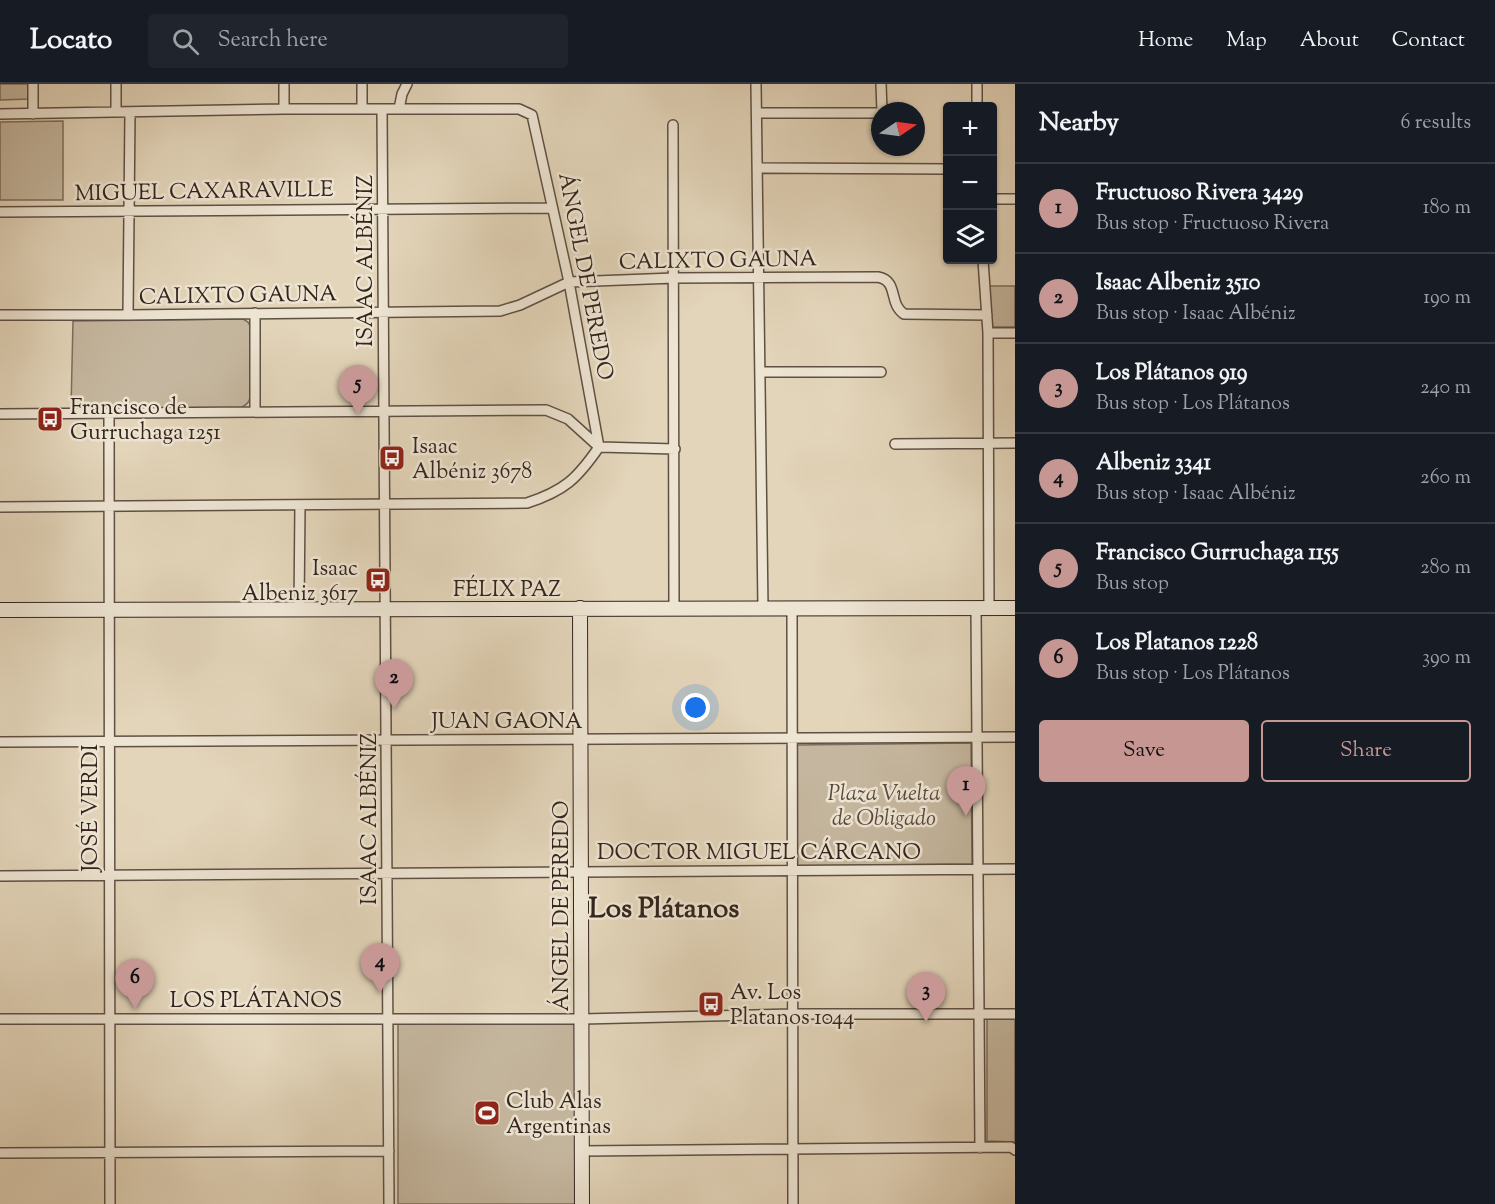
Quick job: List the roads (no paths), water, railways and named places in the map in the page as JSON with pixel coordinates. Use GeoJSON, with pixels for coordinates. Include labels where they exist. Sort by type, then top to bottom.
{"type":"FeatureCollection","features":[{"type":"Feature","properties":{"kind":"main road","name":"ÁNGEL DE PEREDO"},"geometry":{"type":"LineString","coordinates":[[580,608],[582,1204]]}},
{"type":"Feature","properties":{"kind":"main road","name":"FÉLIX PAZ"},"geometry":{"type":"LineString","coordinates":[[0,610],[1015,608]]}},
{"type":"Feature","properties":{"kind":"street"},"geometry":{"type":"LineString","coordinates":[[33,84],[33,114]]}},
{"type":"Feature","properties":{"kind":"street"},"geometry":{"type":"LineString","coordinates":[[116,84],[116,112]]}},
{"type":"Feature","properties":{"kind":"street"},"geometry":{"type":"LineString","coordinates":[[284,84],[284,109]]}},
{"type":"Feature","properties":{"kind":"street"},"geometry":{"type":"LineString","coordinates":[[362,84],[362,109]]}},
{"type":"Feature","properties":{"kind":"street"},"geometry":{"type":"LineString","coordinates":[[0,114],[399,109],[407,84]]}},
{"type":"Feature","properties":{"kind":"street"},"geometry":{"type":"LineString","coordinates":[[756,84],[763,609]]}},
{"type":"Feature","properties":{"kind":"street"},"geometry":{"type":"LineString","coordinates":[[881,84],[881,102]]}},
{"type":"Feature","properties":{"kind":"street"},"geometry":{"type":"LineString","coordinates":[[977,84],[977,102]]}},
{"type":"Feature","properties":{"kind":"street","name":"ISAAC ALBÉNIZ"},"geometry":{"type":"LineString","coordinates":[[382,109],[389,1204]]}},
{"type":"Feature","properties":{"kind":"street","name":"ÁNGEL DE PEREDO"},"geometry":{"type":"LineString","coordinates":[[399,109],[519,109],[532,115],[569,282],[599,447]]}},
{"type":"Feature","properties":{"kind":"street"},"geometry":{"type":"LineString","coordinates":[[128,315],[130,112]]}},
{"type":"Feature","properties":{"kind":"street"},"geometry":{"type":"LineString","coordinates":[[757,113],[871,112]]}},
{"type":"Feature","properties":{"kind":"street"},"geometry":{"type":"LineString","coordinates":[[673,125],[674,609]]}},
{"type":"Feature","properties":{"kind":"street"},"geometry":{"type":"LineString","coordinates":[[758,168],[943,169]]}},
{"type":"Feature","properties":{"kind":"street"},"geometry":{"type":"LineString","coordinates":[[997,199],[1015,199]]}},
{"type":"Feature","properties":{"kind":"street","name":"MIGUEL CAXARAVILLE"},"geometry":{"type":"LineString","coordinates":[[0,212],[552,208]]}},
{"type":"Feature","properties":{"kind":"street"},"geometry":{"type":"LineString","coordinates":[[980,1148],[976,737],[989,443],[988,333],[983,264]]}},
{"type":"Feature","properties":{"kind":"street","name":"CALIXTO GAUNA"},"geometry":{"type":"LineString","coordinates":[[0,315],[501,311],[520,305],[569,282],[674,278],[878,277],[884,278],[892,286],[894,303],[904,314],[987,315]]}},
{"type":"Feature","properties":{"kind":"street"},"geometry":{"type":"LineString","coordinates":[[255,314],[255,411]]}},
{"type":"Feature","properties":{"kind":"street"},"geometry":{"type":"LineString","coordinates":[[988,333],[1015,333]]}},
{"type":"Feature","properties":{"kind":"street"},"geometry":{"type":"LineString","coordinates":[[760,372],[881,372]]}},
{"type":"Feature","properties":{"kind":"street"},"geometry":{"type":"LineString","coordinates":[[0,414],[546,410],[568,419],[599,447],[675,449]]}},
{"type":"Feature","properties":{"kind":"street","name":"JOSÉ VERDI"},"geometry":{"type":"LineString","coordinates":[[109,413],[110,1204]]}},
{"type":"Feature","properties":{"kind":"street"},"geometry":{"type":"LineString","coordinates":[[895,444],[1015,443]]}},
{"type":"Feature","properties":{"kind":"street"},"geometry":{"type":"LineString","coordinates":[[0,507],[527,503],[549,496],[563,487],[578,475],[599,447]]}},
{"type":"Feature","properties":{"kind":"street"},"geometry":{"type":"LineString","coordinates":[[299,609],[300,505]]}},
{"type":"Feature","properties":{"kind":"street"},"geometry":{"type":"LineString","coordinates":[[792,609],[793,1204]]}},
{"type":"Feature","properties":{"kind":"street","name":"JUAN GAONA"},"geometry":{"type":"LineString","coordinates":[[0,742],[1015,737]]}},
{"type":"Feature","properties":{"kind":"street","name":"DOCTOR MIGUEL CÁRCANO"},"geometry":{"type":"LineString","coordinates":[[0,876],[1015,869]]}},
{"type":"Feature","properties":{"kind":"street","name":"LOS PLÁTANOS"},"geometry":{"type":"LineString","coordinates":[[0,1019],[582,1019],[792,1014],[1015,1014]]}},
{"type":"Feature","properties":{"kind":"street"},"geometry":{"type":"LineString","coordinates":[[582,1151],[980,1148],[1015,1150]]}},
{"type":"Feature","properties":{"kind":"street"},"geometry":{"type":"LineString","coordinates":[[0,1153],[389,1151]]}},
{"type":"Feature","properties":{"kind":"place","name":"Francisco Gurruchaga 1155"},"geometry":{"type":"Point","coordinates":[358,415]}},
{"type":"Feature","properties":{"kind":"place","name":"Francisco de Gurruchaga 1251"},"geometry":{"type":"Point","coordinates":[50,419]}},
{"type":"Feature","properties":{"kind":"place","name":"Isaac Albéniz 3678"},"geometry":{"type":"Point","coordinates":[392,458]}},
{"type":"Feature","properties":{"kind":"place","name":"Isaac Albeniz 3617"},"geometry":{"type":"Point","coordinates":[378,580]}},
{"type":"Feature","properties":{"kind":"place","name":"Isaac Albeniz 3510"},"geometry":{"type":"Point","coordinates":[394,709]}},
{"type":"Feature","properties":{"kind":"place","name":"Fructuoso Rivera 3429"},"geometry":{"type":"Point","coordinates":[966,816]}},
{"type":"Feature","properties":{"kind":"place","name":"Albeniz 3341"},"geometry":{"type":"Point","coordinates":[380,993]}},
{"type":"Feature","properties":{"kind":"place","name":"Av. Los Platanos 1044"},"geometry":{"type":"Point","coordinates":[711,1004]}},
{"type":"Feature","properties":{"kind":"place","name":"Los Platanos 1228"},"geometry":{"type":"Point","coordinates":[135,1009]}},
{"type":"Feature","properties":{"kind":"place","name":"Los Plátanos 919"},"geometry":{"type":"Point","coordinates":[926,1022]}},
{"type":"Feature","properties":{"kind":"place","name":"Club Alas Argentinas"},"geometry":{"type":"Point","coordinates":[487,1113]}},
{"type":"Feature","properties":{"kind":"district","name":"Los Plátanos"},"geometry":{"type":"Point","coordinates":[664,907]}},
{"type":"Feature","properties":{"kind":"park label","name":"Plaza Vuelta de Obligado"},"geometry":{"type":"Point","coordinates":[884,804]}}]}
